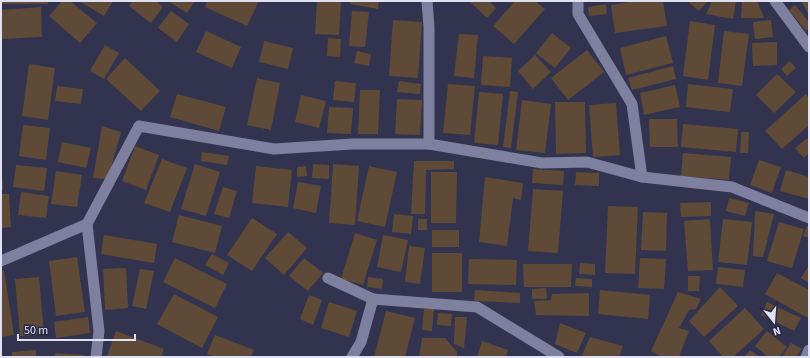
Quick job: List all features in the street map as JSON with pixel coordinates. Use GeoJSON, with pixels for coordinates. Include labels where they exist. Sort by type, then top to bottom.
{"type":"FeatureCollection","features":[{"type":"Feature","properties":{"kind":"street"},"geometry":{"type":"LineString","coordinates":[[427,1],[429,27],[429,144]]}},
{"type":"Feature","properties":{"kind":"street"},"geometry":{"type":"LineString","coordinates":[[578,1],[578,14],[632,104],[642,177]]}},
{"type":"Feature","properties":{"kind":"street"},"geometry":{"type":"LineString","coordinates":[[775,1],[809,47]]}},
{"type":"Feature","properties":{"kind":"street"},"geometry":{"type":"LineString","coordinates":[[96,357],[99,331],[87,224],[139,126],[274,149],[352,144],[429,144],[542,163],[588,162],[642,177],[732,187],[809,218]]}},
{"type":"Feature","properties":{"kind":"street"},"geometry":{"type":"LineString","coordinates":[[1,261],[87,224]]}},
{"type":"Feature","properties":{"kind":"street"},"geometry":{"type":"LineString","coordinates":[[328,278],[373,299],[478,307],[559,357]]}},
{"type":"Feature","properties":{"kind":"street"},"geometry":{"type":"LineString","coordinates":[[352,357],[361,342],[373,299]]}},
{"type":"Feature","properties":{"kind":"street"},"geometry":{"type":"LineString","coordinates":[[806,357],[809,350]]}},
{"type":"Feature","properties":{"kind":"building"},"geometry":{"type":"Polygon","coordinates":[[[1,1],[48,1],[48,4],[1,4],[1,1]]]}},
{"type":"Feature","properties":{"kind":"building"},"geometry":{"type":"Polygon","coordinates":[[[62,1],[70,1],[97,23],[80,43],[49,16],[62,1]]]}},
{"type":"Feature","properties":{"kind":"building"},"geometry":{"type":"Polygon","coordinates":[[[79,1],[113,1],[104,16],[79,1]]]}},
{"type":"Feature","properties":{"kind":"building"},"geometry":{"type":"Polygon","coordinates":[[[133,1],[156,1],[163,7],[151,23],[129,6],[133,1]]]}},
{"type":"Feature","properties":{"kind":"building"},"geometry":{"type":"Polygon","coordinates":[[[168,1],[195,1],[187,13],[168,1]]]}},
{"type":"Feature","properties":{"kind":"building"},"geometry":{"type":"Polygon","coordinates":[[[207,1],[259,1],[247,26],[205,7],[207,1]]]}},
{"type":"Feature","properties":{"kind":"building"},"geometry":{"type":"Polygon","coordinates":[[[317,1],[341,1],[339,35],[315,34],[317,1]]]}},
{"type":"Feature","properties":{"kind":"building"},"geometry":{"type":"Polygon","coordinates":[[[350,1],[379,1],[378,9],[350,4],[350,1]]]}},
{"type":"Feature","properties":{"kind":"building"},"geometry":{"type":"Polygon","coordinates":[[[469,1],[489,1],[496,8],[487,18],[469,1]]]}},
{"type":"Feature","properties":{"kind":"building"},"geometry":{"type":"Polygon","coordinates":[[[515,1],[535,1],[545,9],[514,44],[493,26],[515,1]]]}},
{"type":"Feature","properties":{"kind":"building"},"geometry":{"type":"Polygon","coordinates":[[[638,1],[663,1],[667,26],[615,33],[611,5],[638,1]]]}},
{"type":"Feature","properties":{"kind":"building"},"geometry":{"type":"Polygon","coordinates":[[[687,1],[708,1],[699,11],[687,1]]]}},
{"type":"Feature","properties":{"kind":"building"},"geometry":{"type":"Polygon","coordinates":[[[712,1],[736,1],[733,19],[706,14],[712,1]]]}},
{"type":"Feature","properties":{"kind":"building"},"geometry":{"type":"Polygon","coordinates":[[[742,1],[757,1],[764,18],[741,18],[742,1]]]}},
{"type":"Feature","properties":{"kind":"building"},"geometry":{"type":"Polygon","coordinates":[[[801,1],[809,1],[809,15],[801,1]]]}},
{"type":"Feature","properties":{"kind":"building"},"geometry":{"type":"Polygon","coordinates":[[[606,4],[607,14],[589,16],[588,7],[606,4]]]}},
{"type":"Feature","properties":{"kind":"building"},"geometry":{"type":"Polygon","coordinates":[[[795,5],[809,22],[809,28],[806,31],[789,10],[795,5]]]}},
{"type":"Feature","properties":{"kind":"building"},"geometry":{"type":"Polygon","coordinates":[[[41,7],[42,37],[1,39],[1,10],[41,7]]]}},
{"type":"Feature","properties":{"kind":"building"},"geometry":{"type":"Polygon","coordinates":[[[171,11],[189,24],[177,42],[158,28],[171,11]]]}},
{"type":"Feature","properties":{"kind":"building"},"geometry":{"type":"Polygon","coordinates":[[[352,11],[369,12],[365,47],[349,46],[352,11]]]}},
{"type":"Feature","properties":{"kind":"building"},"geometry":{"type":"Polygon","coordinates":[[[393,20],[422,22],[418,78],[389,76],[393,20]]]}},
{"type":"Feature","properties":{"kind":"building"},"geometry":{"type":"Polygon","coordinates":[[[771,20],[773,37],[755,39],[753,22],[771,20]]]}},
{"type":"Feature","properties":{"kind":"building"},"geometry":{"type":"Polygon","coordinates":[[[690,21],[715,25],[708,80],[683,76],[690,21]]]}},
{"type":"Feature","properties":{"kind":"building"},"geometry":{"type":"Polygon","coordinates":[[[206,31],[241,47],[232,68],[196,52],[206,31]]]}},
{"type":"Feature","properties":{"kind":"building"},"geometry":{"type":"Polygon","coordinates":[[[724,31],[749,34],[742,86],[718,83],[724,31]]]}},
{"type":"Feature","properties":{"kind":"building"},"geometry":{"type":"Polygon","coordinates":[[[552,33],[571,48],[555,68],[536,53],[552,33]]]}},
{"type":"Feature","properties":{"kind":"building"},"geometry":{"type":"Polygon","coordinates":[[[459,34],[478,35],[474,78],[454,76],[459,34]]]}},
{"type":"Feature","properties":{"kind":"building"},"geometry":{"type":"Polygon","coordinates":[[[666,36],[673,63],[626,75],[620,48],[666,36]]]}},
{"type":"Feature","properties":{"kind":"building"},"geometry":{"type":"Polygon","coordinates":[[[328,38],[341,39],[340,57],[327,56],[328,38]]]}},
{"type":"Feature","properties":{"kind":"building"},"geometry":{"type":"Polygon","coordinates":[[[264,41],[293,48],[288,69],[259,62],[264,41]]]}},
{"type":"Feature","properties":{"kind":"building"},"geometry":{"type":"Polygon","coordinates":[[[777,42],[777,65],[753,66],[752,43],[777,42]]]}},
{"type":"Feature","properties":{"kind":"building"},"geometry":{"type":"Polygon","coordinates":[[[105,45],[119,53],[104,79],[90,71],[105,45]]]}},
{"type":"Feature","properties":{"kind":"building"},"geometry":{"type":"Polygon","coordinates":[[[587,50],[604,72],[568,100],[551,78],[587,50]]]}},
{"type":"Feature","properties":{"kind":"building"},"geometry":{"type":"Polygon","coordinates":[[[357,51],[371,54],[369,66],[354,63],[357,51]]]}},
{"type":"Feature","properties":{"kind":"building"},"geometry":{"type":"Polygon","coordinates":[[[535,55],[551,72],[533,89],[518,71],[535,55]]]}},
{"type":"Feature","properties":{"kind":"building"},"geometry":{"type":"Polygon","coordinates":[[[483,56],[512,58],[510,87],[481,85],[483,56]]]}},
{"type":"Feature","properties":{"kind":"building"},"geometry":{"type":"Polygon","coordinates":[[[125,58],[160,91],[141,111],[106,79],[125,58]]]}},
{"type":"Feature","properties":{"kind":"building"},"geometry":{"type":"Polygon","coordinates":[[[790,61],[796,68],[787,76],[781,69],[790,61]]]}},
{"type":"Feature","properties":{"kind":"building"},"geometry":{"type":"Polygon","coordinates":[[[29,64],[55,68],[48,120],[22,116],[29,64]]]}},
{"type":"Feature","properties":{"kind":"building"},"geometry":{"type":"Polygon","coordinates":[[[673,66],[676,79],[632,90],[628,78],[673,66]]]}},
{"type":"Feature","properties":{"kind":"building"},"geometry":{"type":"Polygon","coordinates":[[[777,74],[796,92],[774,113],[756,95],[777,74]]]}},
{"type":"Feature","properties":{"kind":"building"},"geometry":{"type":"Polygon","coordinates":[[[257,78],[280,83],[271,130],[247,125],[257,78]]]}},
{"type":"Feature","properties":{"kind":"building"},"geometry":{"type":"Polygon","coordinates":[[[335,81],[356,83],[354,102],[333,100],[335,81]]]}},
{"type":"Feature","properties":{"kind":"building"},"geometry":{"type":"Polygon","coordinates":[[[399,81],[421,84],[420,94],[397,92],[399,81]]]}},
{"type":"Feature","properties":{"kind":"building"},"geometry":{"type":"Polygon","coordinates":[[[448,84],[475,86],[470,135],[443,133],[448,84]]]}},
{"type":"Feature","properties":{"kind":"building"},"geometry":{"type":"Polygon","coordinates":[[[688,84],[733,89],[730,112],[686,107],[688,84]]]}},
{"type":"Feature","properties":{"kind":"building"},"geometry":{"type":"Polygon","coordinates":[[[675,85],[680,107],[644,115],[640,93],[675,85]]]}},
{"type":"Feature","properties":{"kind":"building"},"geometry":{"type":"Polygon","coordinates":[[[57,86],[83,89],[81,104],[55,101],[57,86]]]}},
{"type":"Feature","properties":{"kind":"building"},"geometry":{"type":"Polygon","coordinates":[[[360,90],[380,90],[378,134],[358,134],[360,90]]]}},
{"type":"Feature","properties":{"kind":"building"},"geometry":{"type":"Polygon","coordinates":[[[510,91],[518,92],[511,148],[503,147],[510,91]]]}},
{"type":"Feature","properties":{"kind":"building"},"geometry":{"type":"Polygon","coordinates":[[[479,92],[503,94],[498,145],[474,143],[479,92]]]}},
{"type":"Feature","properties":{"kind":"building"},"geometry":{"type":"Polygon","coordinates":[[[177,94],[226,107],[219,131],[170,117],[177,94]]]}},
{"type":"Feature","properties":{"kind":"building"},"geometry":{"type":"Polygon","coordinates":[[[806,94],[809,98],[809,125],[782,149],[765,131],[806,94]]]}},
{"type":"Feature","properties":{"kind":"building"},"geometry":{"type":"Polygon","coordinates":[[[301,95],[326,101],[319,128],[295,122],[301,95]]]}},
{"type":"Feature","properties":{"kind":"building"},"geometry":{"type":"Polygon","coordinates":[[[397,99],[422,100],[420,135],[395,134],[397,99]]]}},
{"type":"Feature","properties":{"kind":"building"},"geometry":{"type":"Polygon","coordinates":[[[522,100],[551,104],[545,153],[516,150],[522,100]]]}},
{"type":"Feature","properties":{"kind":"building"},"geometry":{"type":"Polygon","coordinates":[[[555,102],[585,102],[586,153],[556,154],[555,102]]]}},
{"type":"Feature","properties":{"kind":"building"},"geometry":{"type":"Polygon","coordinates":[[[616,103],[620,155],[593,157],[589,105],[616,103]]]}},
{"type":"Feature","properties":{"kind":"building"},"geometry":{"type":"Polygon","coordinates":[[[329,107],[353,108],[351,134],[327,133],[329,107]]]}},
{"type":"Feature","properties":{"kind":"building"},"geometry":{"type":"Polygon","coordinates":[[[649,119],[677,119],[678,147],[650,147],[649,119]]]}},
{"type":"Feature","properties":{"kind":"building"},"geometry":{"type":"Polygon","coordinates":[[[683,124],[738,129],[736,152],[681,147],[683,124]]]}},
{"type":"Feature","properties":{"kind":"building"},"geometry":{"type":"Polygon","coordinates":[[[23,125],[50,128],[46,160],[19,156],[23,125]]]}},
{"type":"Feature","properties":{"kind":"building"},"geometry":{"type":"Polygon","coordinates":[[[102,126],[121,132],[108,179],[93,178],[102,126]]]}},
{"type":"Feature","properties":{"kind":"building"},"geometry":{"type":"Polygon","coordinates":[[[741,132],[749,132],[748,153],[740,153],[741,132]]]}},
{"type":"Feature","properties":{"kind":"building"},"geometry":{"type":"Polygon","coordinates":[[[807,138],[809,140],[809,153],[804,158],[795,148],[807,138]]]}},
{"type":"Feature","properties":{"kind":"building"},"geometry":{"type":"Polygon","coordinates":[[[62,142],[91,148],[86,168],[58,162],[62,142]]]}},
{"type":"Feature","properties":{"kind":"building"},"geometry":{"type":"Polygon","coordinates":[[[135,146],[159,155],[146,190],[122,181],[135,146]]]}},
{"type":"Feature","properties":{"kind":"building"},"geometry":{"type":"Polygon","coordinates":[[[202,152],[229,156],[227,165],[201,161],[202,152]]]}},
{"type":"Feature","properties":{"kind":"building"},"geometry":{"type":"Polygon","coordinates":[[[683,153],[731,157],[729,180],[681,176],[683,153]]]}},
{"type":"Feature","properties":{"kind":"building"},"geometry":{"type":"Polygon","coordinates":[[[162,159],[187,168],[170,212],[144,203],[162,159]]]}},
{"type":"Feature","properties":{"kind":"building"},"geometry":{"type":"Polygon","coordinates":[[[759,160],[781,167],[772,193],[750,185],[759,160]]]}},
{"type":"Feature","properties":{"kind":"building"},"geometry":{"type":"Polygon","coordinates":[[[414,161],[454,161],[454,169],[426,170],[425,214],[411,214],[414,161]]]}},
{"type":"Feature","properties":{"kind":"building"},"geometry":{"type":"Polygon","coordinates":[[[195,164],[220,172],[206,216],[181,209],[195,164]]]}},
{"type":"Feature","properties":{"kind":"building"},"geometry":{"type":"Polygon","coordinates":[[[313,164],[329,165],[329,179],[312,178],[313,164]]]}},
{"type":"Feature","properties":{"kind":"building"},"geometry":{"type":"Polygon","coordinates":[[[333,164],[359,166],[355,225],[329,223],[333,164]]]}},
{"type":"Feature","properties":{"kind":"building"},"geometry":{"type":"Polygon","coordinates":[[[16,165],[47,168],[44,191],[13,187],[16,165]]]}},
{"type":"Feature","properties":{"kind":"building"},"geometry":{"type":"Polygon","coordinates":[[[256,166],[292,170],[288,207],[252,203],[256,166]]]}},
{"type":"Feature","properties":{"kind":"building"},"geometry":{"type":"Polygon","coordinates":[[[306,166],[307,176],[297,177],[297,167],[306,166]]]}},
{"type":"Feature","properties":{"kind":"building"},"geometry":{"type":"Polygon","coordinates":[[[369,166],[397,172],[385,227],[357,221],[369,166]]]}},
{"type":"Feature","properties":{"kind":"building"},"geometry":{"type":"Polygon","coordinates":[[[533,169],[564,171],[563,185],[532,183],[533,169]]]}},
{"type":"Feature","properties":{"kind":"building"},"geometry":{"type":"Polygon","coordinates":[[[786,170],[809,177],[809,199],[780,191],[786,170]]]}},
{"type":"Feature","properties":{"kind":"building"},"geometry":{"type":"Polygon","coordinates":[[[56,171],[82,175],[77,207],[51,204],[56,171]]]}},
{"type":"Feature","properties":{"kind":"building"},"geometry":{"type":"Polygon","coordinates":[[[431,172],[457,172],[456,223],[431,223],[431,172]]]}},
{"type":"Feature","properties":{"kind":"building"},"geometry":{"type":"Polygon","coordinates":[[[576,172],[599,173],[599,186],[575,185],[576,172]]]}},
{"type":"Feature","properties":{"kind":"building"},"geometry":{"type":"Polygon","coordinates":[[[2,174],[3,190],[1,190],[2,174]]]}},
{"type":"Feature","properties":{"kind":"building"},"geometry":{"type":"Polygon","coordinates":[[[485,177],[523,183],[521,200],[513,198],[507,246],[479,242],[485,177]]]}},
{"type":"Feature","properties":{"kind":"building"},"geometry":{"type":"Polygon","coordinates":[[[298,182],[321,186],[316,213],[293,208],[298,182]]]}},
{"type":"Feature","properties":{"kind":"building"},"geometry":{"type":"Polygon","coordinates":[[[223,187],[237,191],[229,218],[214,214],[223,187]]]}},
{"type":"Feature","properties":{"kind":"building"},"geometry":{"type":"Polygon","coordinates":[[[533,189],[563,191],[558,253],[528,251],[533,189]]]}},
{"type":"Feature","properties":{"kind":"building"},"geometry":{"type":"Polygon","coordinates":[[[21,192],[49,196],[46,218],[18,215],[21,192]]]}},
{"type":"Feature","properties":{"kind":"building"},"geometry":{"type":"Polygon","coordinates":[[[1,194],[9,194],[11,227],[1,228],[1,194]]]}},
{"type":"Feature","properties":{"kind":"building"},"geometry":{"type":"Polygon","coordinates":[[[729,198],[749,203],[745,216],[726,211],[729,198]]]}},
{"type":"Feature","properties":{"kind":"building"},"geometry":{"type":"Polygon","coordinates":[[[711,202],[711,216],[681,217],[680,203],[711,202]]]}},
{"type":"Feature","properties":{"kind":"building"},"geometry":{"type":"Polygon","coordinates":[[[608,206],[638,207],[635,274],[605,273],[608,206]]]}},
{"type":"Feature","properties":{"kind":"building"},"geometry":{"type":"Polygon","coordinates":[[[755,211],[774,214],[763,257],[753,256],[755,211]]]}},
{"type":"Feature","properties":{"kind":"building"},"geometry":{"type":"Polygon","coordinates":[[[643,212],[667,213],[666,251],[641,250],[643,212]]]}},
{"type":"Feature","properties":{"kind":"building"},"geometry":{"type":"Polygon","coordinates":[[[394,214],[413,216],[411,234],[392,232],[394,214]]]}},
{"type":"Feature","properties":{"kind":"building"},"geometry":{"type":"Polygon","coordinates":[[[179,215],[222,226],[215,253],[172,242],[179,215]]]}},
{"type":"Feature","properties":{"kind":"building"},"geometry":{"type":"Polygon","coordinates":[[[252,218],[277,234],[252,271],[227,255],[252,218]]]}},
{"type":"Feature","properties":{"kind":"building"},"geometry":{"type":"Polygon","coordinates":[[[418,219],[427,219],[427,230],[418,230],[418,219]]]}},
{"type":"Feature","properties":{"kind":"building"},"geometry":{"type":"Polygon","coordinates":[[[710,219],[713,270],[688,271],[684,221],[710,219]]]}},
{"type":"Feature","properties":{"kind":"building"},"geometry":{"type":"Polygon","coordinates":[[[723,219],[752,222],[747,265],[718,262],[723,219]]]}},
{"type":"Feature","properties":{"kind":"building"},"geometry":{"type":"Polygon","coordinates":[[[779,222],[804,229],[792,268],[767,261],[779,222]]]}},
{"type":"Feature","properties":{"kind":"building"},"geometry":{"type":"Polygon","coordinates":[[[807,226],[809,226],[809,238],[803,236],[807,226]]]}},
{"type":"Feature","properties":{"kind":"building"},"geometry":{"type":"Polygon","coordinates":[[[432,230],[459,230],[459,247],[432,247],[432,230]]]}},
{"type":"Feature","properties":{"kind":"building"},"geometry":{"type":"Polygon","coordinates":[[[288,232],[307,248],[284,275],[265,258],[288,232]]]}},
{"type":"Feature","properties":{"kind":"building"},"geometry":{"type":"Polygon","coordinates":[[[355,233],[377,240],[363,285],[341,279],[355,233]]]}},
{"type":"Feature","properties":{"kind":"building"},"geometry":{"type":"Polygon","coordinates":[[[104,235],[157,244],[154,263],[101,254],[104,235]]]}},
{"type":"Feature","properties":{"kind":"building"},"geometry":{"type":"Polygon","coordinates":[[[383,235],[408,240],[401,272],[377,267],[383,235]]]}},
{"type":"Feature","properties":{"kind":"building"},"geometry":{"type":"Polygon","coordinates":[[[409,246],[425,248],[420,284],[405,282],[409,246]]]}},
{"type":"Feature","properties":{"kind":"building"},"geometry":{"type":"Polygon","coordinates":[[[432,253],[462,253],[462,292],[432,292],[432,253]]]}},
{"type":"Feature","properties":{"kind":"building"},"geometry":{"type":"Polygon","coordinates":[[[212,254],[229,263],[223,275],[205,265],[212,254]]]}},
{"type":"Feature","properties":{"kind":"building"},"geometry":{"type":"Polygon","coordinates":[[[77,257],[85,312],[56,316],[49,261],[77,257]]]}},
{"type":"Feature","properties":{"kind":"building"},"geometry":{"type":"Polygon","coordinates":[[[175,258],[227,284],[215,308],[163,282],[175,258]]]}},
{"type":"Feature","properties":{"kind":"building"},"geometry":{"type":"Polygon","coordinates":[[[304,258],[323,273],[308,291],[289,276],[304,258]]]}},
{"type":"Feature","properties":{"kind":"building"},"geometry":{"type":"Polygon","coordinates":[[[640,258],[666,259],[664,289],[638,288],[640,258]]]}},
{"type":"Feature","properties":{"kind":"building"},"geometry":{"type":"Polygon","coordinates":[[[469,259],[517,260],[516,285],[468,284],[469,259]]]}},
{"type":"Feature","properties":{"kind":"building"},"geometry":{"type":"Polygon","coordinates":[[[580,263],[595,264],[595,275],[579,274],[580,263]]]}},
{"type":"Feature","properties":{"kind":"building"},"geometry":{"type":"Polygon","coordinates":[[[523,264],[572,264],[571,287],[524,287],[523,264]]]}},
{"type":"Feature","properties":{"kind":"building"},"geometry":{"type":"Polygon","coordinates":[[[809,265],[809,283],[801,278],[809,265]]]}},
{"type":"Feature","properties":{"kind":"building"},"geometry":{"type":"Polygon","coordinates":[[[718,267],[745,270],[743,287],[716,284],[718,267]]]}},
{"type":"Feature","properties":{"kind":"building"},"geometry":{"type":"Polygon","coordinates":[[[126,268],[128,308],[105,310],[103,269],[126,268]]]}},
{"type":"Feature","properties":{"kind":"building"},"geometry":{"type":"Polygon","coordinates":[[[140,269],[154,271],[146,309],[132,306],[140,269]]]}},
{"type":"Feature","properties":{"kind":"building"},"geometry":{"type":"Polygon","coordinates":[[[4,270],[14,335],[1,337],[1,271],[4,270]]]}},
{"type":"Feature","properties":{"kind":"building"},"geometry":{"type":"Polygon","coordinates":[[[777,273],[809,290],[808,318],[765,294],[777,273]]]}},
{"type":"Feature","properties":{"kind":"building"},"geometry":{"type":"Polygon","coordinates":[[[688,276],[700,276],[699,291],[688,291],[688,276]]]}},
{"type":"Feature","properties":{"kind":"building"},"geometry":{"type":"Polygon","coordinates":[[[39,277],[44,334],[20,336],[15,279],[39,277]]]}},
{"type":"Feature","properties":{"kind":"building"},"geometry":{"type":"Polygon","coordinates":[[[368,277],[383,279],[382,289],[367,287],[368,277]]]}},
{"type":"Feature","properties":{"kind":"building"},"geometry":{"type":"Polygon","coordinates":[[[576,278],[592,279],[592,287],[575,286],[576,278]]]}},
{"type":"Feature","properties":{"kind":"building"},"geometry":{"type":"Polygon","coordinates":[[[720,287],[738,306],[704,337],[689,321],[720,287]]]}},
{"type":"Feature","properties":{"kind":"building"},"geometry":{"type":"Polygon","coordinates":[[[546,288],[547,299],[532,299],[532,289],[546,288]]]}},
{"type":"Feature","properties":{"kind":"building"},"geometry":{"type":"Polygon","coordinates":[[[475,290],[520,293],[520,303],[474,301],[475,290]]]}},
{"type":"Feature","properties":{"kind":"building"},"geometry":{"type":"Polygon","coordinates":[[[600,290],[650,295],[648,319],[598,314],[600,290]]]}},
{"type":"Feature","properties":{"kind":"building"},"geometry":{"type":"Polygon","coordinates":[[[678,292],[701,299],[696,309],[689,310],[679,328],[689,331],[679,357],[662,357],[651,351],[678,292]]]}},
{"type":"Feature","properties":{"kind":"building"},"geometry":{"type":"Polygon","coordinates":[[[589,293],[589,316],[536,315],[534,301],[551,300],[552,294],[589,293]]]}},
{"type":"Feature","properties":{"kind":"building"},"geometry":{"type":"Polygon","coordinates":[[[174,294],[218,317],[202,348],[157,324],[174,294]]]}},
{"type":"Feature","properties":{"kind":"building"},"geometry":{"type":"Polygon","coordinates":[[[309,295],[322,300],[313,325],[300,319],[309,295]]]}},
{"type":"Feature","properties":{"kind":"building"},"geometry":{"type":"Polygon","coordinates":[[[329,302],[357,311],[349,337],[321,328],[329,302]]]}},
{"type":"Feature","properties":{"kind":"building"},"geometry":{"type":"Polygon","coordinates":[[[767,302],[801,318],[794,331],[761,315],[767,302]]]}},
{"type":"Feature","properties":{"kind":"building"},"geometry":{"type":"Polygon","coordinates":[[[745,308],[764,329],[733,357],[723,357],[709,341],[745,308]]]}},
{"type":"Feature","properties":{"kind":"building"},"geometry":{"type":"Polygon","coordinates":[[[424,309],[434,309],[432,331],[422,330],[424,309]]]}},
{"type":"Feature","properties":{"kind":"building"},"geometry":{"type":"Polygon","coordinates":[[[386,311],[415,318],[405,357],[374,357],[386,311]]]}},
{"type":"Feature","properties":{"kind":"building"},"geometry":{"type":"Polygon","coordinates":[[[438,313],[452,314],[451,326],[437,325],[438,313]]]}},
{"type":"Feature","properties":{"kind":"building"},"geometry":{"type":"Polygon","coordinates":[[[88,317],[90,333],[56,338],[54,322],[88,317]]]}},
{"type":"Feature","properties":{"kind":"building"},"geometry":{"type":"Polygon","coordinates":[[[455,317],[467,317],[464,348],[454,344],[455,317]]]}},
{"type":"Feature","properties":{"kind":"building"},"geometry":{"type":"Polygon","coordinates":[[[560,323],[586,333],[577,353],[555,344],[560,323]]]}},
{"type":"Feature","properties":{"kind":"building"},"geometry":{"type":"Polygon","coordinates":[[[116,331],[164,349],[161,357],[107,356],[116,331]]]}},
{"type":"Feature","properties":{"kind":"building"},"geometry":{"type":"Polygon","coordinates":[[[767,331],[787,347],[779,357],[768,357],[755,346],[767,331]]]}},
{"type":"Feature","properties":{"kind":"building"},"geometry":{"type":"Polygon","coordinates":[[[215,335],[254,350],[251,357],[216,357],[207,354],[215,335]]]}},
{"type":"Feature","properties":{"kind":"building"},"geometry":{"type":"Polygon","coordinates":[[[590,337],[623,346],[619,357],[584,357],[582,355],[590,337]]]}},
{"type":"Feature","properties":{"kind":"building"},"geometry":{"type":"Polygon","coordinates":[[[422,338],[445,338],[457,352],[457,357],[419,357],[422,338]]]}},
{"type":"Feature","properties":{"kind":"building"},"geometry":{"type":"Polygon","coordinates":[[[482,341],[508,350],[506,357],[477,357],[482,341]]]}},
{"type":"Feature","properties":{"kind":"building"},"geometry":{"type":"Polygon","coordinates":[[[791,343],[802,349],[796,357],[782,357],[791,343]]]}},
{"type":"Feature","properties":{"kind":"building"},"geometry":{"type":"Polygon","coordinates":[[[36,350],[36,357],[12,357],[12,352],[36,350]]]}},
{"type":"Feature","properties":{"kind":"building"},"geometry":{"type":"Polygon","coordinates":[[[750,350],[760,357],[744,357],[750,350]]]}},
{"type":"Feature","properties":{"kind":"building"},"geometry":{"type":"Polygon","coordinates":[[[55,353],[84,355],[84,357],[55,357],[55,353]]]}}]}
